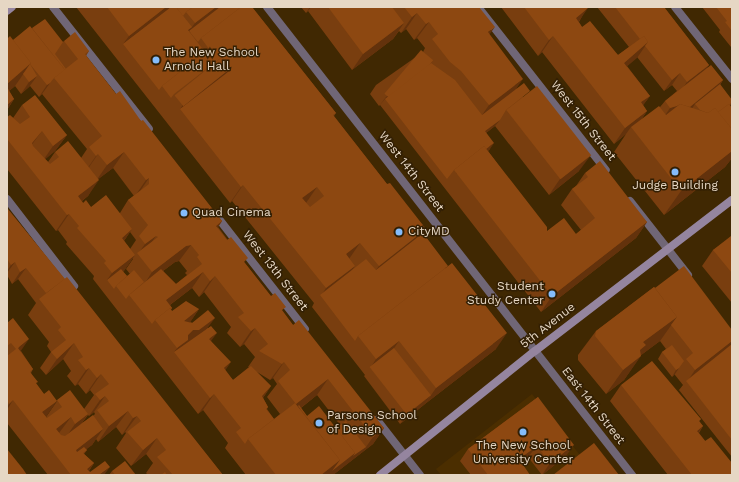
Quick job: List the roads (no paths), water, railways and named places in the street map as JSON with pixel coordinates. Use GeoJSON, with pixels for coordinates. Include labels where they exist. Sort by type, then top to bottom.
{"type":"FeatureCollection","features":[{"type":"Feature","properties":{"kind":"main road"},"geometry":{"type":"LineString","coordinates":[[7,11],[12,7]]}},
{"type":"Feature","properties":{"kind":"main road","name":"5th Avenue"},"geometry":{"type":"LineString","coordinates":[[380,475],[535,351],[732,200]]}},
{"type":"Feature","properties":{"kind":"street"},"geometry":{"type":"LineString","coordinates":[[53,7],[156,138]]}},
{"type":"Feature","properties":{"kind":"street","name":"West 14th Street"},"geometry":{"type":"LineString","coordinates":[[267,7],[535,351]]}},
{"type":"Feature","properties":{"kind":"street","name":"West 15th Street"},"geometry":{"type":"LineString","coordinates":[[478,7],[614,180]]}},
{"type":"Feature","properties":{"kind":"street"},"geometry":{"type":"LineString","coordinates":[[675,7],[732,79]]}},
{"type":"Feature","properties":{"kind":"street"},"geometry":{"type":"LineString","coordinates":[[624,193],[695,284]]}},
{"type":"Feature","properties":{"kind":"street"},"geometry":{"type":"LineString","coordinates":[[7,199],[80,293]]}},
{"type":"Feature","properties":{"kind":"street","name":"West 13th Street"},"geometry":{"type":"LineString","coordinates":[[210,207],[313,338]]}},
{"type":"Feature","properties":{"kind":"street","name":"East 14th Street"},"geometry":{"type":"LineString","coordinates":[[535,351],[632,475]]}},
{"type":"Feature","properties":{"kind":"street"},"geometry":{"type":"LineString","coordinates":[[371,414],[420,475]]}},
{"type":"Feature","properties":{"kind":"place","name":"The New School Arnold Hall"},"geometry":{"type":"Point","coordinates":[156,60]}},
{"type":"Feature","properties":{"kind":"place","name":"Judge Building"},"geometry":{"type":"Point","coordinates":[675,172]}},
{"type":"Feature","properties":{"kind":"place","name":"Quad Cinema"},"geometry":{"type":"Point","coordinates":[184,213]}},
{"type":"Feature","properties":{"kind":"place","name":"CityMD"},"geometry":{"type":"Point","coordinates":[399,232]}},
{"type":"Feature","properties":{"kind":"place","name":"Student Study Center"},"geometry":{"type":"Point","coordinates":[552,294]}},
{"type":"Feature","properties":{"kind":"place","name":"Parsons School of Design"},"geometry":{"type":"Point","coordinates":[319,423]}},
{"type":"Feature","properties":{"kind":"place","name":"The New School University Center"},"geometry":{"type":"Point","coordinates":[523,432]}}]}
